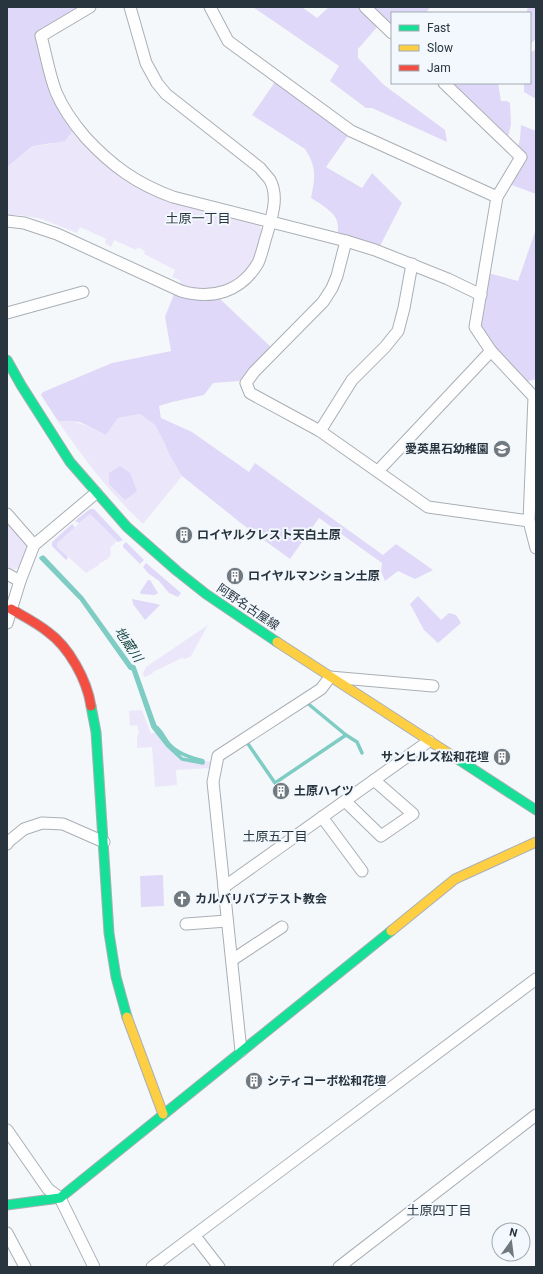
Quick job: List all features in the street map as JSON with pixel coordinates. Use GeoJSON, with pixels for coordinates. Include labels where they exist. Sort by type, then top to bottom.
{"type":"FeatureCollection","features":[{"type":"Feature","properties":{"kind":"street"},"geometry":{"type":"LineString","coordinates":[[90,7],[41,36],[56,92],[68,114],[77,127],[100,153],[121,171],[140,183],[173,197],[346,241],[375,250],[448,279],[481,295]]}},
{"type":"Feature","properties":{"kind":"street"},"geometry":{"type":"LineString","coordinates":[[7,221],[24,223],[57,234],[181,291],[200,295],[215,294],[236,286],[243,281],[258,262],[270,222],[274,202],[274,194],[270,180],[260,168],[166,94],[157,83],[146,63],[130,7]]}},
{"type":"Feature","properties":{"kind":"street"},"geometry":{"type":"LineString","coordinates":[[210,7],[228,41],[351,130],[497,197]]}},
{"type":"Feature","properties":{"kind":"street"},"geometry":{"type":"LineString","coordinates":[[365,7],[391,32]]}},
{"type":"Feature","properties":{"kind":"street"},"geometry":{"type":"LineString","coordinates":[[445,84],[521,156],[497,197],[475,328],[491,351],[534,397],[529,521],[536,548]]}},
{"type":"Feature","properties":{"kind":"street"},"geometry":{"type":"LineString","coordinates":[[346,241],[337,276],[332,288],[323,302],[254,372],[246,383],[250,393],[320,430],[428,507],[529,521]]}},
{"type":"Feature","properties":{"kind":"street"},"geometry":{"type":"LineString","coordinates":[[320,430],[352,380],[385,347],[398,331],[412,264]]}},
{"type":"Feature","properties":{"kind":"street"},"geometry":{"type":"LineString","coordinates":[[7,313],[83,292]]}},
{"type":"Feature","properties":{"kind":"street"},"geometry":{"type":"LineString","coordinates":[[378,471],[491,351]]}},
{"type":"Feature","properties":{"kind":"street","name":"阿野名古屋線"},"geometry":{"type":"LineString","coordinates":[[7,360],[20,385],[70,462],[96,493],[138,537],[187,579],[240,618],[536,810]]}},
{"type":"Feature","properties":{"kind":"street"},"geometry":{"type":"LineString","coordinates":[[7,623],[20,581],[34,545],[96,493]]}},
{"type":"Feature","properties":{"kind":"street"},"geometry":{"type":"LineString","coordinates":[[7,514],[34,545]]}},
{"type":"Feature","properties":{"kind":"street"},"geometry":{"type":"LineString","coordinates":[[7,574],[20,581]]}},
{"type":"Feature","properties":{"kind":"street"},"geometry":{"type":"LineString","coordinates":[[11,609],[49,632],[66,650],[78,668],[89,693],[96,732],[109,933],[116,977],[129,1025],[163,1114]]}},
{"type":"Feature","properties":{"kind":"street"},"geometry":{"type":"LineString","coordinates":[[241,1051],[214,782],[218,756],[321,689],[330,677],[433,686]]}},
{"type":"Feature","properties":{"kind":"street"},"geometry":{"type":"LineString","coordinates":[[224,887],[429,740]]}},
{"type":"Feature","properties":{"kind":"street"},"geometry":{"type":"LineString","coordinates":[[345,801],[381,836],[413,814],[374,780]]}},
{"type":"Feature","properties":{"kind":"street"},"geometry":{"type":"LineString","coordinates":[[322,817],[362,871]]}},
{"type":"Feature","properties":{"kind":"street"},"geometry":{"type":"LineString","coordinates":[[7,844],[24,829],[42,823],[63,824],[104,842]]}},
{"type":"Feature","properties":{"kind":"street"},"geometry":{"type":"LineString","coordinates":[[7,1205],[60,1198],[456,879],[536,842]]}},
{"type":"Feature","properties":{"kind":"street"},"geometry":{"type":"LineString","coordinates":[[186,924],[227,922]]}},
{"type":"Feature","properties":{"kind":"street"},"geometry":{"type":"LineString","coordinates":[[232,960],[282,927]]}},
{"type":"Feature","properties":{"kind":"street"},"geometry":{"type":"LineString","coordinates":[[153,1267],[536,979]]}},
{"type":"Feature","properties":{"kind":"street"},"geometry":{"type":"LineString","coordinates":[[341,1266],[536,1115]]}},
{"type":"Feature","properties":{"kind":"street"},"geometry":{"type":"LineString","coordinates":[[7,1130],[48,1189],[60,1198],[94,1267]]}},
{"type":"Feature","properties":{"kind":"street"},"geometry":{"type":"LineString","coordinates":[[7,1233],[25,1267]]}},
{"type":"Feature","properties":{"kind":"street"},"geometry":{"type":"LineString","coordinates":[[195,1236],[218,1267]]}},
{"type":"Feature","properties":{"kind":"shaded area"},"geometry":{"type":"Polygon","coordinates":[[[7,7],[80,7],[36,33],[43,60],[73,130],[65,141],[33,146],[7,167],[7,7]]]}},
{"type":"Feature","properties":{"kind":"shaded area"},"geometry":{"type":"Polygon","coordinates":[[[253,7],[302,7],[317,18],[329,7],[358,7],[378,26],[358,49],[358,58],[384,85],[445,130],[447,142],[372,108],[366,108],[330,81],[339,66],[253,7]]]}},
{"type":"Feature","properties":{"kind":"shaded area"},"geometry":{"type":"Polygon","coordinates":[[[372,7],[430,7],[427,12],[391,12],[391,26],[372,7]]]}},
{"type":"Feature","properties":{"kind":"shaded area"},"geometry":{"type":"Polygon","coordinates":[[[528,7],[536,7],[536,39],[531,43],[531,12],[526,12],[528,7]]]}},
{"type":"Feature","properties":{"kind":"shaded area"},"geometry":{"type":"Polygon","coordinates":[[[536,49],[536,99],[524,92],[524,84],[531,84],[531,52],[536,49]]]}},
{"type":"Feature","properties":{"kind":"shaded area"},"geometry":{"type":"Polygon","coordinates":[[[275,82],[350,133],[326,167],[362,188],[372,173],[402,203],[380,246],[338,234],[336,219],[333,214],[311,198],[314,173],[312,161],[305,149],[252,115],[275,82]]]}},
{"type":"Feature","properties":{"kind":"shaded area"},"geometry":{"type":"Polygon","coordinates":[[[451,84],[498,84],[501,101],[507,101],[510,103],[511,124],[508,138],[451,84]]]}},
{"type":"Feature","properties":{"kind":"shaded area"},"geometry":{"type":"Polygon","coordinates":[[[521,125],[536,131],[536,194],[509,184],[520,139],[521,125]]]}},
{"type":"Feature","properties":{"kind":"shaded area"},"geometry":{"type":"Polygon","coordinates":[[[73,130],[97,157],[117,174],[139,187],[259,224],[263,232],[259,247],[250,266],[242,276],[219,290],[205,291],[193,289],[180,284],[180,280],[172,277],[175,270],[144,254],[145,251],[138,247],[136,250],[114,240],[111,247],[105,243],[106,239],[80,227],[77,233],[42,219],[19,215],[7,215],[7,167],[34,146],[50,144],[73,130]]]}},
{"type":"Feature","properties":{"kind":"shaded area"},"geometry":{"type":"Polygon","coordinates":[[[536,229],[536,379],[525,382],[494,349],[479,326],[488,273],[518,281],[536,229]]]}},
{"type":"Feature","properties":{"kind":"shaded area"},"geometry":{"type":"Polygon","coordinates":[[[174,294],[185,298],[196,299],[219,298],[272,348],[239,381],[213,383],[204,395],[159,406],[161,418],[192,432],[249,472],[255,463],[383,555],[396,544],[433,570],[415,579],[398,571],[385,581],[381,571],[382,563],[319,518],[290,559],[242,524],[182,476],[170,456],[155,425],[140,414],[118,418],[106,435],[80,422],[58,421],[41,395],[43,392],[112,363],[171,351],[165,317],[174,294]]]}},
{"type":"Feature","properties":{"kind":"shaded area"},"geometry":{"type":"Polygon","coordinates":[[[140,414],[155,425],[170,456],[182,476],[143,524],[119,500],[98,475],[58,421],[88,426],[106,435],[118,418],[140,414]]]}},
{"type":"Feature","properties":{"kind":"shaded area"},"geometry":{"type":"Polygon","coordinates":[[[120,466],[130,473],[137,491],[125,500],[109,484],[109,473],[120,466]]]}},
{"type":"Feature","properties":{"kind":"shaded area"},"geometry":{"type":"Polygon","coordinates":[[[90,509],[94,509],[123,540],[118,542],[90,514],[79,523],[75,521],[90,509]]]}},
{"type":"Feature","properties":{"kind":"shaded area"},"geometry":{"type":"Polygon","coordinates":[[[90,514],[117,541],[110,548],[111,554],[109,558],[86,573],[57,547],[57,542],[90,514]]]}},
{"type":"Feature","properties":{"kind":"shaded area"},"geometry":{"type":"Polygon","coordinates":[[[7,521],[27,546],[19,568],[13,570],[7,567],[7,521]]]}},
{"type":"Feature","properties":{"kind":"shaded area"},"geometry":{"type":"Polygon","coordinates":[[[72,524],[74,528],[57,543],[57,547],[67,556],[68,558],[66,560],[52,546],[52,542],[72,524]]]}},
{"type":"Feature","properties":{"kind":"shaded area"},"geometry":{"type":"Polygon","coordinates":[[[126,542],[144,560],[140,564],[123,547],[126,542]]]}},
{"type":"Feature","properties":{"kind":"shaded area"},"geometry":{"type":"Polygon","coordinates":[[[146,563],[181,593],[178,597],[169,593],[159,581],[148,573],[143,567],[146,563]]]}},
{"type":"Feature","properties":{"kind":"shaded area"},"geometry":{"type":"Polygon","coordinates":[[[148,580],[150,580],[158,593],[155,595],[141,594],[140,592],[148,580]]]}},
{"type":"Feature","properties":{"kind":"shaded area"},"geometry":{"type":"Polygon","coordinates":[[[418,596],[441,620],[449,613],[456,615],[461,623],[438,643],[424,630],[410,604],[418,596]]]}},
{"type":"Feature","properties":{"kind":"shaded area"},"geometry":{"type":"Polygon","coordinates":[[[132,599],[160,605],[145,620],[133,604],[132,599]]]}},
{"type":"Feature","properties":{"kind":"shaded area"},"geometry":{"type":"Polygon","coordinates":[[[208,625],[191,656],[185,659],[182,658],[144,677],[143,673],[146,667],[208,625]]]}},
{"type":"Feature","properties":{"kind":"shaded area"},"geometry":{"type":"Polygon","coordinates":[[[142,710],[151,734],[158,731],[167,745],[182,759],[202,763],[203,761],[214,762],[213,768],[176,770],[177,785],[155,787],[152,747],[137,748],[137,737],[139,733],[137,725],[130,726],[129,711],[142,710]]]}},
{"type":"Feature","properties":{"kind":"shaded area"},"geometry":{"type":"Polygon","coordinates":[[[163,875],[164,906],[141,907],[140,876],[163,875]]]}},
{"type":"Feature","properties":{"kind":"waterway","name":"地蔵川"},"geometry":{"type":"LineString","coordinates":[[43,557],[82,598],[131,666],[134,667],[155,726],[167,742],[184,755],[203,761],[203,763],[182,759],[167,745],[153,727],[133,669],[130,668],[81,599],[41,558],[43,557]]}},
{"type":"Feature","properties":{"kind":"waterway"},"geometry":{"type":"LineString","coordinates":[[306,702],[346,735]]}},
{"type":"Feature","properties":{"kind":"waterway","name":"地蔵川"},"geometry":{"type":"LineString","coordinates":[[246,741],[275,783],[346,735],[357,742],[362,753]]}},
{"type":"Feature","properties":{"kind":"traffic: fast"},"geometry":{"type":"LineString","coordinates":[[7,360],[21,385],[70,462],[127,527],[177,571],[206,594],[277,642]]}},
{"type":"Feature","properties":{"kind":"traffic: fast"},"geometry":{"type":"LineString","coordinates":[[91,706],[96,732],[109,933],[116,977],[127,1017]]}},
{"type":"Feature","properties":{"kind":"traffic: fast"},"geometry":{"type":"LineString","coordinates":[[456,758],[536,810]]}},
{"type":"Feature","properties":{"kind":"traffic: fast"},"geometry":{"type":"LineString","coordinates":[[7,1205],[60,1198],[391,931]]}},
{"type":"Feature","properties":{"kind":"traffic: slow"},"geometry":{"type":"LineString","coordinates":[[277,642],[456,758]]}},
{"type":"Feature","properties":{"kind":"traffic: slow"},"geometry":{"type":"LineString","coordinates":[[391,931],[455,879],[536,842]]}},
{"type":"Feature","properties":{"kind":"traffic: slow"},"geometry":{"type":"LineString","coordinates":[[127,1017],[163,1114]]}},
{"type":"Feature","properties":{"kind":"traffic: jam"},"geometry":{"type":"LineString","coordinates":[[11,609],[44,629],[56,638],[63,646],[70,655],[81,675],[86,686],[91,706]]}},
{"type":"Feature","properties":{"kind":"place","name":"愛英黒石幼稚園"},"geometry":{"type":"Point","coordinates":[502,449]}},
{"type":"Feature","properties":{"kind":"place","name":"ロイヤルクレスト天白土原"},"geometry":{"type":"Point","coordinates":[184,535]}},
{"type":"Feature","properties":{"kind":"place","name":"ロイヤルマンション土原"},"geometry":{"type":"Point","coordinates":[235,576]}},
{"type":"Feature","properties":{"kind":"place","name":"サンヒルズ松和花壇"},"geometry":{"type":"Point","coordinates":[502,757]}},
{"type":"Feature","properties":{"kind":"place","name":"土原ハイツ"},"geometry":{"type":"Point","coordinates":[281,791]}},
{"type":"Feature","properties":{"kind":"place","name":"カルバリバプテスト教会"},"geometry":{"type":"Point","coordinates":[182,899]}},
{"type":"Feature","properties":{"kind":"place","name":"シティコーポ松和花壇"},"geometry":{"type":"Point","coordinates":[254,1081]}},
{"type":"Feature","properties":{"kind":"district","name":"土原一丁目"},"geometry":{"type":"Point","coordinates":[198,218]}},
{"type":"Feature","properties":{"kind":"district","name":"土原五丁目"},"geometry":{"type":"Point","coordinates":[275,836]}},
{"type":"Feature","properties":{"kind":"district","name":"土原四丁目"},"geometry":{"type":"Point","coordinates":[439,1210]}}]}
